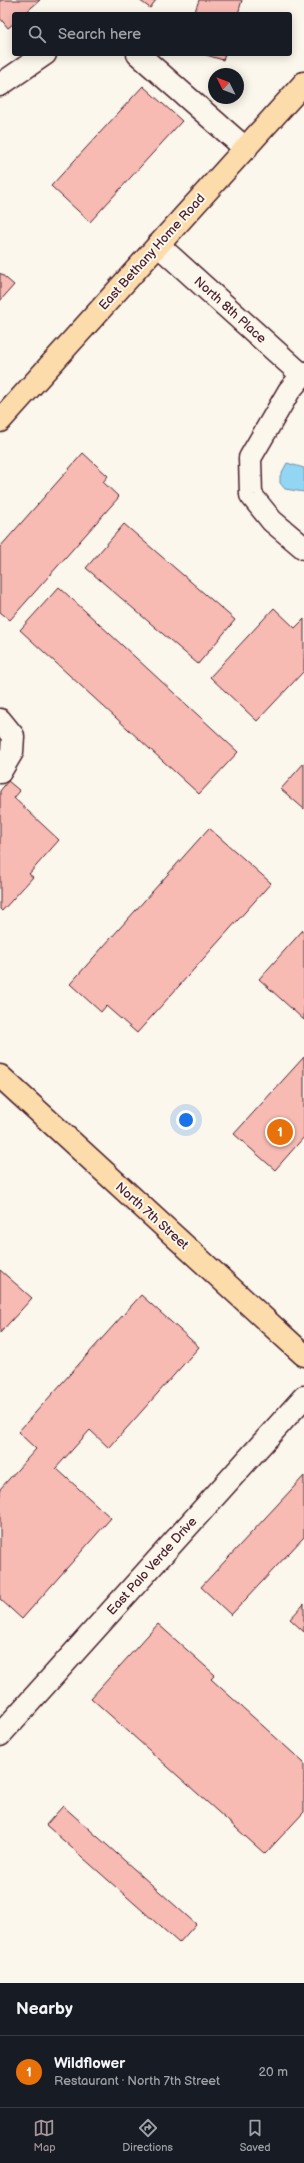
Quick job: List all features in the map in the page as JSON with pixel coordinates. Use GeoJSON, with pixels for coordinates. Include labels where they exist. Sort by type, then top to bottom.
{"type":"FeatureCollection","features":[{"type":"Feature","properties":{"kind":"main road","name":"East Bethany Home Road"},"geometry":{"type":"LineString","coordinates":[[0,421],[304,83]]}},
{"type":"Feature","properties":{"kind":"main road","name":"North 7th Street"},"geometry":{"type":"LineString","coordinates":[[0,1076],[304,1355]]}},
{"type":"Feature","properties":{"kind":"street"},"geometry":{"type":"LineString","coordinates":[[0,85],[42,56]]}},
{"type":"Feature","properties":{"kind":"street"},"geometry":{"type":"LineString","coordinates":[[140,56],[246,149]]}},
{"type":"Feature","properties":{"kind":"street","name":"North 8th Place"},"geometry":{"type":"LineString","coordinates":[[158,245],[303,374],[289,391],[250,458],[251,495],[272,522],[304,548]]}},
{"type":"Feature","properties":{"kind":"street"},"geometry":{"type":"LineString","coordinates":[[0,720],[13,736],[12,752],[0,772]]}},
{"type":"Feature","properties":{"kind":"street","name":"East Palo Verde Drive"},"geometry":{"type":"LineString","coordinates":[[0,1735],[304,1397]]}},
{"type":"Feature","properties":{"kind":"water"},"geometry":{"type":"Polygon","coordinates":[[[287,463],[304,468],[304,492],[285,489],[280,483],[280,476],[287,463]]]}},
{"type":"Feature","properties":{"kind":"building"},"geometry":{"type":"Polygon","coordinates":[[[0,0],[40,0],[26,12],[12,12],[12,25],[8,28],[0,18],[0,0]]]}},
{"type":"Feature","properties":{"kind":"building"},"geometry":{"type":"Polygon","coordinates":[[[139,0],[156,0],[150,8],[139,0]]]}},
{"type":"Feature","properties":{"kind":"building"},"geometry":{"type":"Polygon","coordinates":[[[199,0],[242,0],[239,12],[195,12],[199,0]]]}},
{"type":"Feature","properties":{"kind":"building"},"geometry":{"type":"Polygon","coordinates":[[[210,56],[224,56],[223,60],[210,56]]]}},
{"type":"Feature","properties":{"kind":"building"},"geometry":{"type":"Polygon","coordinates":[[[143,86],[182,121],[90,222],[51,186],[143,86]]]}},
{"type":"Feature","properties":{"kind":"building"},"geometry":{"type":"Polygon","coordinates":[[[0,273],[14,285],[0,301],[0,273]]]}},
{"type":"Feature","properties":{"kind":"building"},"geometry":{"type":"Polygon","coordinates":[[[83,453],[108,476],[103,482],[119,497],[10,620],[0,612],[0,547],[83,453]]]}},
{"type":"Feature","properties":{"kind":"building"},"geometry":{"type":"Polygon","coordinates":[[[124,524],[235,620],[198,664],[86,568],[124,524]]]}},
{"type":"Feature","properties":{"kind":"building"},"geometry":{"type":"Polygon","coordinates":[[[59,587],[238,752],[199,794],[20,630],[59,587]]]}},
{"type":"Feature","properties":{"kind":"building"},"geometry":{"type":"Polygon","coordinates":[[[274,608],[295,628],[304,619],[304,671],[257,721],[210,677],[274,608]]]}},
{"type":"Feature","properties":{"kind":"building"},"geometry":{"type":"Polygon","coordinates":[[[304,763],[304,809],[281,789],[304,763]]]}},
{"type":"Feature","properties":{"kind":"building"},"geometry":{"type":"Polygon","coordinates":[[[8,781],[20,791],[14,798],[59,840],[29,874],[33,877],[2,911],[0,909],[0,791],[8,781]]]}},
{"type":"Feature","properties":{"kind":"building"},"geometry":{"type":"Polygon","coordinates":[[[209,828],[271,883],[137,1033],[106,1006],[101,1012],[70,984],[209,828]]]}},
{"type":"Feature","properties":{"kind":"building"},"geometry":{"type":"Polygon","coordinates":[[[303,930],[304,931],[304,1020],[259,979],[303,930]]]}},
{"type":"Feature","properties":{"kind":"building"},"geometry":{"type":"Polygon","coordinates":[[[304,1057],[304,1137],[275,1170],[234,1134],[304,1057]]]}},
{"type":"Feature","properties":{"kind":"building"},"geometry":{"type":"Polygon","coordinates":[[[0,1270],[32,1298],[0,1333],[0,1270]]]}},
{"type":"Feature","properties":{"kind":"building"},"geometry":{"type":"Polygon","coordinates":[[[141,1295],[199,1347],[109,1448],[90,1430],[56,1468],[111,1518],[22,1619],[0,1599],[0,1489],[36,1449],[18,1432],[141,1295]]]}},
{"type":"Feature","properties":{"kind":"building"},"geometry":{"type":"Polygon","coordinates":[[[304,1476],[304,1537],[231,1615],[201,1587],[304,1476]]]}},
{"type":"Feature","properties":{"kind":"building"},"geometry":{"type":"Polygon","coordinates":[[[304,1604],[304,1632],[290,1619],[304,1604]]]}},
{"type":"Feature","properties":{"kind":"building"},"geometry":{"type":"Polygon","coordinates":[[[158,1624],[215,1675],[211,1679],[304,1763],[304,1812],[265,1854],[91,1698],[158,1624]]]}},
{"type":"Feature","properties":{"kind":"building"},"geometry":{"type":"Polygon","coordinates":[[[63,1806],[196,1924],[179,1943],[46,1825],[63,1806]]]}},
{"type":"Feature","properties":{"kind":"place","name":"Wildflower"},"geometry":{"type":"Point","coordinates":[280,1132]}}]}
